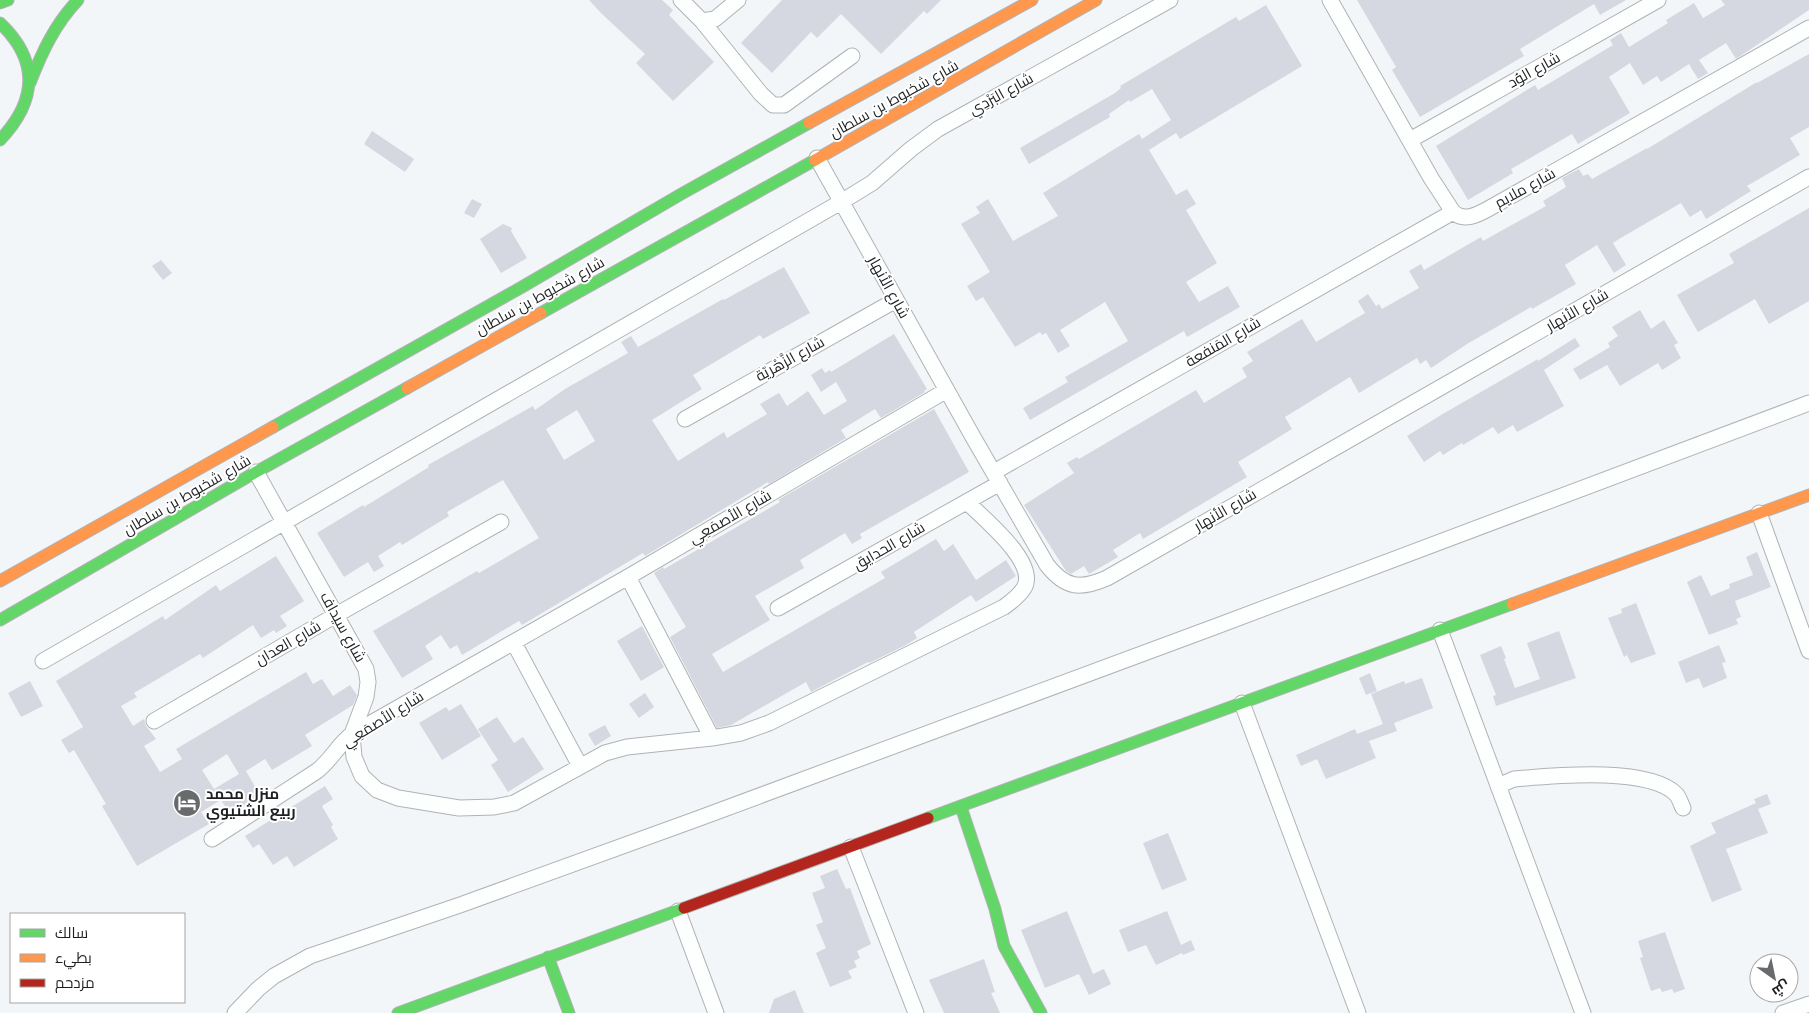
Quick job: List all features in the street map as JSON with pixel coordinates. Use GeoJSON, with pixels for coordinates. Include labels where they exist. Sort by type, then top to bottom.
{"type":"FeatureCollection","features":[{"type":"Feature","properties":{"kind":"main road"},"geometry":{"type":"LineString","coordinates":[[0,3],[8,0]]}},
{"type":"Feature","properties":{"kind":"main road"},"geometry":{"type":"LineString","coordinates":[[0,140],[9,132],[19,118],[26,103],[29,86],[42,50],[54,29],[78,0]]}},
{"type":"Feature","properties":{"kind":"main road","name":"شارع شخبوط بن سلطان"},"geometry":{"type":"LineString","coordinates":[[0,581],[522,287],[683,193],[1032,0]]}},
{"type":"Feature","properties":{"kind":"main road","name":"شارع شخبوط بن سلطان"},"geometry":{"type":"LineString","coordinates":[[0,620],[256,472],[921,101],[1096,0]]}},
{"type":"Feature","properties":{"kind":"main road"},"geometry":{"type":"LineString","coordinates":[[0,22],[14,36],[23,51],[28,68],[29,86]]}},
{"type":"Feature","properties":{"kind":"main road"},"geometry":{"type":"LineString","coordinates":[[398,1013],[1809,495]]}},
{"type":"Feature","properties":{"kind":"main road"},"geometry":{"type":"LineString","coordinates":[[961,807],[995,909],[1004,946],[1041,1013]]}},
{"type":"Feature","properties":{"kind":"main road"},"geometry":{"type":"LineString","coordinates":[[548,957],[569,1013]]}},
{"type":"Feature","properties":{"kind":"street"},"geometry":{"type":"LineString","coordinates":[[681,0],[702,21],[761,94],[773,105],[784,105],[852,56]]}},
{"type":"Feature","properties":{"kind":"street"},"geometry":{"type":"LineString","coordinates":[[702,21],[715,19],[738,0]]}},
{"type":"Feature","properties":{"kind":"street","name":"شارع البَرْدِي"},"geometry":{"type":"LineString","coordinates":[[43,661],[841,202],[872,183],[911,149],[938,129],[1170,0]]}},
{"type":"Feature","properties":{"kind":"street"},"geometry":{"type":"LineString","coordinates":[[1330,0],[1453,212]]}},
{"type":"Feature","properties":{"kind":"street","name":"شارع الوُد"},"geometry":{"type":"LineString","coordinates":[[1410,140],[1658,0]]}},
{"type":"Feature","properties":{"kind":"street","name":"شارع ملايم"},"geometry":{"type":"LineString","coordinates":[[1453,212],[1463,217],[1479,214],[1809,28]]}},
{"type":"Feature","properties":{"kind":"street","name":"شارع الأنهار"},"geometry":{"type":"LineString","coordinates":[[817,158],[997,478],[1054,574],[1072,585],[1095,583],[1809,177]]}},
{"type":"Feature","properties":{"kind":"street","name":"شارع المَنفعة"},"geometry":{"type":"LineString","coordinates":[[997,478],[1453,212]]}},
{"type":"Feature","properties":{"kind":"street","name":"شارع الزَّهْريّة"},"geometry":{"type":"LineString","coordinates":[[685,419],[896,300]]}},
{"type":"Feature","properties":{"kind":"street","name":"شارع الأصمَعِي"},"geometry":{"type":"LineString","coordinates":[[212,839],[328,763],[344,741],[352,734],[514,643],[947,390]]}},
{"type":"Feature","properties":{"kind":"street"},"geometry":{"type":"LineString","coordinates":[[235,1013],[258,989],[274,976],[310,956],[460,905],[688,822],[1809,403]]}},
{"type":"Feature","properties":{"kind":"street","name":"شارع سيداف"},"geometry":{"type":"LineString","coordinates":[[256,472],[366,669],[368,682],[366,697],[352,734],[354,757],[362,776],[377,790],[398,798],[458,808],[494,807],[514,803],[605,753],[627,747],[712,738],[741,733],[769,724],[1004,607],[1014,600],[1025,588],[1027,575],[1024,566],[1008,543],[966,502]]}},
{"type":"Feature","properties":{"kind":"street","name":"شارع الحدايق"},"geometry":{"type":"LineString","coordinates":[[778,608],[966,502],[997,478]]}},
{"type":"Feature","properties":{"kind":"street"},"geometry":{"type":"LineString","coordinates":[[1759,513],[1809,651]]}},
{"type":"Feature","properties":{"kind":"street","name":"شارع العدان"},"geometry":{"type":"LineString","coordinates":[[154,721],[501,522]]}},
{"type":"Feature","properties":{"kind":"street"},"geometry":{"type":"LineString","coordinates":[[628,577],[712,738]]}},
{"type":"Feature","properties":{"kind":"street"},"geometry":{"type":"LineString","coordinates":[[1440,630],[1583,1013]]}},
{"type":"Feature","properties":{"kind":"street"},"geometry":{"type":"LineString","coordinates":[[514,643],[580,766]]}},
{"type":"Feature","properties":{"kind":"street"},"geometry":{"type":"LineString","coordinates":[[1242,703],[1358,1013]]}},
{"type":"Feature","properties":{"kind":"street"},"geometry":{"type":"LineString","coordinates":[[1498,786],[1514,779],[1619,775],[1654,782],[1677,794],[1683,808]]}},
{"type":"Feature","properties":{"kind":"street"},"geometry":{"type":"LineString","coordinates":[[851,847],[916,1013]]}},
{"type":"Feature","properties":{"kind":"street"},"geometry":{"type":"LineString","coordinates":[[678,911],[716,1013]]}},
{"type":"Feature","properties":{"kind":"street"},"geometry":{"type":"LineString","coordinates":[[1783,1013],[1809,1004]]}},
{"type":"Feature","properties":{"kind":"building"},"geometry":{"type":"Polygon","coordinates":[[[589,0],[662,0],[673,10],[669,15],[714,62],[673,101],[636,63],[645,54],[589,0]]]}},
{"type":"Feature","properties":{"kind":"building"},"geometry":{"type":"Polygon","coordinates":[[[782,0],[941,0],[927,14],[924,11],[881,54],[841,14],[817,38],[811,32],[772,73],[741,43],[782,0]]]}},
{"type":"Feature","properties":{"kind":"building"},"geometry":{"type":"Polygon","coordinates":[[[1357,0],[1626,0],[1600,15],[1594,4],[1520,49],[1524,56],[1420,117],[1392,70],[1396,67],[1357,0]]]}},
{"type":"Feature","properties":{"kind":"building"},"geometry":{"type":"Polygon","coordinates":[[[1721,0],[1809,0],[1809,10],[1736,59],[1726,43],[1699,60],[1708,73],[1698,79],[1689,64],[1661,82],[1657,76],[1643,85],[1630,63],[1609,77],[1630,113],[1578,144],[1572,134],[1511,169],[1513,173],[1468,200],[1436,146],[1535,85],[1538,90],[1613,45],[1610,40],[1621,33],[1629,47],[1668,23],[1666,20],[1694,3],[1703,18],[1725,5],[1721,0]]]}},
{"type":"Feature","properties":{"kind":"building"},"geometry":{"type":"Polygon","coordinates":[[[1266,5],[1302,66],[1180,139],[1176,133],[1149,150],[1176,195],[1187,189],[1196,204],[1186,210],[1217,263],[1186,282],[1199,302],[1228,286],[1240,307],[1187,337],[1184,331],[1030,420],[1023,408],[1068,382],[1065,377],[1128,341],[1105,302],[1060,330],[1070,346],[1058,353],[1046,333],[1042,335],[1040,332],[1015,347],[983,297],[976,301],[967,286],[990,272],[961,224],[980,213],[976,207],[988,199],[1013,241],[1058,216],[1043,193],[1139,134],[1142,139],[1171,120],[1152,89],[1130,102],[1129,100],[1109,114],[1110,117],[1029,164],[1020,148],[1115,93],[1121,88],[1120,86],[1236,17],[1239,21],[1266,5]]]}},
{"type":"Feature","properties":{"kind":"building"},"geometry":{"type":"Polygon","coordinates":[[[1809,54],[1809,127],[1790,138],[1800,155],[1747,186],[1751,191],[1706,219],[1701,210],[1690,217],[1681,203],[1619,239],[1613,243],[1626,265],[1614,273],[1597,245],[1565,265],[1576,284],[1532,309],[1531,307],[1467,344],[1431,368],[1426,360],[1420,364],[1417,358],[1359,393],[1350,377],[1285,417],[1292,429],[1238,462],[1247,477],[1143,539],[1140,533],[1113,550],[1118,557],[1089,574],[1084,566],[1071,574],[1066,571],[1024,505],[1074,473],[1067,463],[1077,457],[1079,459],[1196,390],[1204,403],[1247,377],[1242,368],[1253,361],[1247,352],[1302,319],[1316,342],[1365,313],[1358,301],[1368,294],[1376,306],[1379,304],[1382,309],[1419,288],[1409,271],[1421,264],[1424,270],[1481,237],[1483,241],[1546,206],[1543,201],[1566,187],[1562,178],[1579,169],[1583,176],[1588,174],[1592,179],[1647,149],[1757,82],[1809,54]]]}},
{"type":"Feature","properties":{"kind":"building"},"geometry":{"type":"Polygon","coordinates":[[[372,131],[414,159],[405,172],[364,144],[372,131]]]}},
{"type":"Feature","properties":{"kind":"building"},"geometry":{"type":"Polygon","coordinates":[[[472,199],[482,204],[474,218],[464,213],[472,199]]]}},
{"type":"Feature","properties":{"kind":"building"},"geometry":{"type":"Polygon","coordinates":[[[1809,208],[1809,301],[1769,324],[1755,299],[1698,332],[1677,295],[1734,263],[1729,254],[1809,208]]]}},
{"type":"Feature","properties":{"kind":"building"},"geometry":{"type":"Polygon","coordinates":[[[503,224],[512,228],[511,231],[527,258],[501,273],[480,239],[503,224]]]}},
{"type":"Feature","properties":{"kind":"building"},"geometry":{"type":"Polygon","coordinates":[[[161,260],[172,273],[163,280],[152,266],[161,260]]]}},
{"type":"Feature","properties":{"kind":"building"},"geometry":{"type":"Polygon","coordinates":[[[784,267],[810,313],[763,339],[760,335],[693,375],[702,389],[652,420],[678,461],[724,432],[727,438],[767,414],[760,404],[779,393],[787,406],[808,391],[824,415],[847,401],[836,382],[821,392],[811,375],[822,368],[825,373],[830,370],[831,372],[894,334],[927,389],[881,418],[875,409],[841,430],[846,438],[769,484],[768,482],[645,556],[643,553],[522,625],[519,621],[462,655],[457,645],[450,649],[441,635],[425,646],[433,659],[402,678],[373,631],[477,571],[479,573],[539,538],[503,480],[447,512],[449,516],[402,545],[400,542],[378,556],[384,566],[374,572],[368,562],[344,577],[317,533],[363,505],[364,507],[429,467],[428,465],[533,406],[535,410],[565,389],[628,353],[621,342],[631,336],[638,347],[784,267]],[[577,410],[546,429],[564,460],[595,441],[577,410]]]}},
{"type":"Feature","properties":{"kind":"building"},"geometry":{"type":"Polygon","coordinates":[[[1640,310],[1651,329],[1664,320],[1678,343],[1674,345],[1681,358],[1662,370],[1658,363],[1620,386],[1607,365],[1580,380],[1573,369],[1610,347],[1608,343],[1618,336],[1612,327],[1640,310]]]}},
{"type":"Feature","properties":{"kind":"building"},"geometry":{"type":"Polygon","coordinates":[[[1575,338],[1580,346],[1544,370],[1564,406],[1517,432],[1513,425],[1498,434],[1493,427],[1443,455],[1440,451],[1424,462],[1407,436],[1575,338]]]}},
{"type":"Feature","properties":{"kind":"building"},"geometry":{"type":"Polygon","coordinates":[[[934,409],[969,472],[860,534],[862,538],[852,544],[845,533],[800,560],[804,568],[755,596],[770,620],[712,654],[723,672],[885,578],[881,572],[936,539],[944,551],[953,544],[976,580],[1006,560],[1016,576],[976,602],[971,595],[914,632],[917,638],[906,645],[868,662],[811,692],[806,682],[731,725],[717,728],[670,637],[686,627],[654,573],[780,502],[778,500],[934,409]]]}},
{"type":"Feature","properties":{"kind":"building"},"geometry":{"type":"Polygon","coordinates":[[[1757,552],[1771,587],[1735,601],[1741,617],[1736,619],[1738,624],[1709,635],[1687,582],[1701,575],[1711,596],[1730,588],[1729,584],[1753,575],[1746,557],[1757,552]]]}},
{"type":"Feature","properties":{"kind":"building"},"geometry":{"type":"Polygon","coordinates":[[[276,556],[304,601],[280,616],[287,626],[276,633],[274,630],[261,638],[253,625],[203,658],[200,654],[134,693],[137,697],[121,706],[133,726],[144,719],[146,726],[156,739],[144,746],[160,772],[182,759],[176,749],[306,672],[313,684],[322,679],[333,696],[350,685],[357,695],[353,705],[305,735],[312,746],[272,770],[265,759],[246,771],[260,795],[230,814],[221,800],[201,812],[209,824],[137,866],[102,806],[106,804],[74,750],[69,753],[61,740],[83,727],[56,681],[163,616],[165,620],[216,585],[220,591],[276,556]],[[227,754],[202,770],[214,789],[239,774],[227,754]]]}},
{"type":"Feature","properties":{"kind":"building"},"geometry":{"type":"Polygon","coordinates":[[[1636,603],[1656,654],[1631,663],[1627,655],[1624,657],[1608,618],[1622,613],[1621,609],[1636,603]]]}},
{"type":"Feature","properties":{"kind":"building"},"geometry":{"type":"Polygon","coordinates":[[[642,626],[664,667],[641,681],[617,641],[642,626]]]}},
{"type":"Feature","properties":{"kind":"building"},"geometry":{"type":"Polygon","coordinates":[[[1559,631],[1576,678],[1496,706],[1493,696],[1496,695],[1480,655],[1501,646],[1515,688],[1540,679],[1527,643],[1559,631]]]}},
{"type":"Feature","properties":{"kind":"building"},"geometry":{"type":"Polygon","coordinates":[[[1719,645],[1726,662],[1722,663],[1727,678],[1703,688],[1699,678],[1686,683],[1678,662],[1719,645]]]}},
{"type":"Feature","properties":{"kind":"building"},"geometry":{"type":"Polygon","coordinates":[[[1370,673],[1377,691],[1366,695],[1359,678],[1370,673]]]}},
{"type":"Feature","properties":{"kind":"building"},"geometry":{"type":"Polygon","coordinates":[[[1422,678],[1433,708],[1394,723],[1397,731],[1369,741],[1376,758],[1326,779],[1317,759],[1301,766],[1296,755],[1355,729],[1357,734],[1383,724],[1371,694],[1404,681],[1405,684],[1422,678]]]}},
{"type":"Feature","properties":{"kind":"building"},"geometry":{"type":"Polygon","coordinates":[[[30,681],[43,706],[21,717],[8,693],[30,681]]]}},
{"type":"Feature","properties":{"kind":"building"},"geometry":{"type":"Polygon","coordinates":[[[645,693],[654,707],[639,718],[629,704],[645,693]]]}},
{"type":"Feature","properties":{"kind":"building"},"geometry":{"type":"Polygon","coordinates":[[[461,704],[481,736],[442,760],[419,723],[446,707],[449,711],[461,704]]]}},
{"type":"Feature","properties":{"kind":"building"},"geometry":{"type":"Polygon","coordinates":[[[497,717],[514,743],[523,737],[544,769],[508,792],[491,765],[498,760],[478,729],[497,717]]]}},
{"type":"Feature","properties":{"kind":"building"},"geometry":{"type":"Polygon","coordinates":[[[605,725],[611,736],[595,746],[588,734],[605,725]]]}},
{"type":"Feature","properties":{"kind":"building"},"geometry":{"type":"Polygon","coordinates":[[[325,786],[333,799],[322,806],[333,825],[331,827],[338,839],[294,867],[287,856],[273,865],[259,844],[253,848],[245,836],[325,786]]]}},
{"type":"Feature","properties":{"kind":"building"},"geometry":{"type":"Polygon","coordinates":[[[1767,794],[1771,804],[1758,809],[1768,833],[1726,849],[1742,890],[1712,902],[1690,846],[1716,833],[1711,823],[1756,803],[1754,799],[1767,794]]]}},
{"type":"Feature","properties":{"kind":"building"},"geometry":{"type":"Polygon","coordinates":[[[1168,833],[1187,880],[1162,890],[1143,843],[1168,833]]]}},
{"type":"Feature","properties":{"kind":"building"},"geometry":{"type":"Polygon","coordinates":[[[837,869],[846,889],[850,888],[871,944],[857,951],[860,958],[854,961],[857,967],[848,971],[852,978],[830,987],[816,953],[826,948],[816,925],[823,922],[812,893],[825,888],[820,876],[837,869]]]}},
{"type":"Feature","properties":{"kind":"building"},"geometry":{"type":"Polygon","coordinates":[[[1067,911],[1093,974],[1104,969],[1111,984],[1089,995],[1079,974],[1045,988],[1021,930],[1067,911]]]}},
{"type":"Feature","properties":{"kind":"building"},"geometry":{"type":"Polygon","coordinates":[[[1167,911],[1181,945],[1191,940],[1195,950],[1183,955],[1182,953],[1156,965],[1146,945],[1128,952],[1119,930],[1167,911]]]}},
{"type":"Feature","properties":{"kind":"building"},"geometry":{"type":"Polygon","coordinates":[[[1665,932],[1685,989],[1674,993],[1672,989],[1662,992],[1660,988],[1651,991],[1640,958],[1643,957],[1638,941],[1665,932]]]}},
{"type":"Feature","properties":{"kind":"building"},"geometry":{"type":"Polygon","coordinates":[[[984,959],[995,992],[991,993],[1000,1013],[944,1013],[929,980],[984,959]]]}},
{"type":"Feature","properties":{"kind":"building"},"geometry":{"type":"Polygon","coordinates":[[[795,990],[804,1013],[769,1013],[774,999],[795,990]]]}},
{"type":"Feature","properties":{"kind":"traffic: fast"},"geometry":{"type":"LineString","coordinates":[[0,3],[8,0]]}},
{"type":"Feature","properties":{"kind":"traffic: fast"},"geometry":{"type":"LineString","coordinates":[[30,83],[50,39],[62,19],[78,0]]}},
{"type":"Feature","properties":{"kind":"traffic: fast"},"geometry":{"type":"LineString","coordinates":[[0,23],[13,37],[22,52],[27,66],[29,81],[27,96],[21,111],[0,140]]}},
{"type":"Feature","properties":{"kind":"traffic: fast"},"geometry":{"type":"LineString","coordinates":[[273,427],[809,123]]}},
{"type":"Feature","properties":{"kind":"traffic: fast"},"geometry":{"type":"LineString","coordinates":[[541,313],[815,160]]}},
{"type":"Feature","properties":{"kind":"traffic: fast"},"geometry":{"type":"LineString","coordinates":[[0,620],[256,472],[407,388]]}},
{"type":"Feature","properties":{"kind":"traffic: fast"},"geometry":{"type":"LineString","coordinates":[[928,818],[1512,604]]}},
{"type":"Feature","properties":{"kind":"traffic: fast"},"geometry":{"type":"LineString","coordinates":[[961,807],[995,909],[1004,946],[1041,1013]]}},
{"type":"Feature","properties":{"kind":"traffic: fast"},"geometry":{"type":"LineString","coordinates":[[398,1013],[684,908]]}},
{"type":"Feature","properties":{"kind":"traffic: fast"},"geometry":{"type":"LineString","coordinates":[[548,957],[569,1013]]}},
{"type":"Feature","properties":{"kind":"traffic: slow"},"geometry":{"type":"LineString","coordinates":[[809,123],[1032,0]]}},
{"type":"Feature","properties":{"kind":"traffic: slow"},"geometry":{"type":"LineString","coordinates":[[815,160],[1096,0]]}},
{"type":"Feature","properties":{"kind":"traffic: slow"},"geometry":{"type":"LineString","coordinates":[[407,388],[541,313]]}},
{"type":"Feature","properties":{"kind":"traffic: slow"},"geometry":{"type":"LineString","coordinates":[[0,581],[273,427]]}},
{"type":"Feature","properties":{"kind":"traffic: slow"},"geometry":{"type":"LineString","coordinates":[[1512,604],[1809,495]]}},
{"type":"Feature","properties":{"kind":"traffic: jam"},"geometry":{"type":"LineString","coordinates":[[684,908],[928,818]]}},
{"type":"Feature","properties":{"kind":"place","name":"منزل محمد ربيع الشتيوي"},"geometry":{"type":"Point","coordinates":[187,803]}}]}
